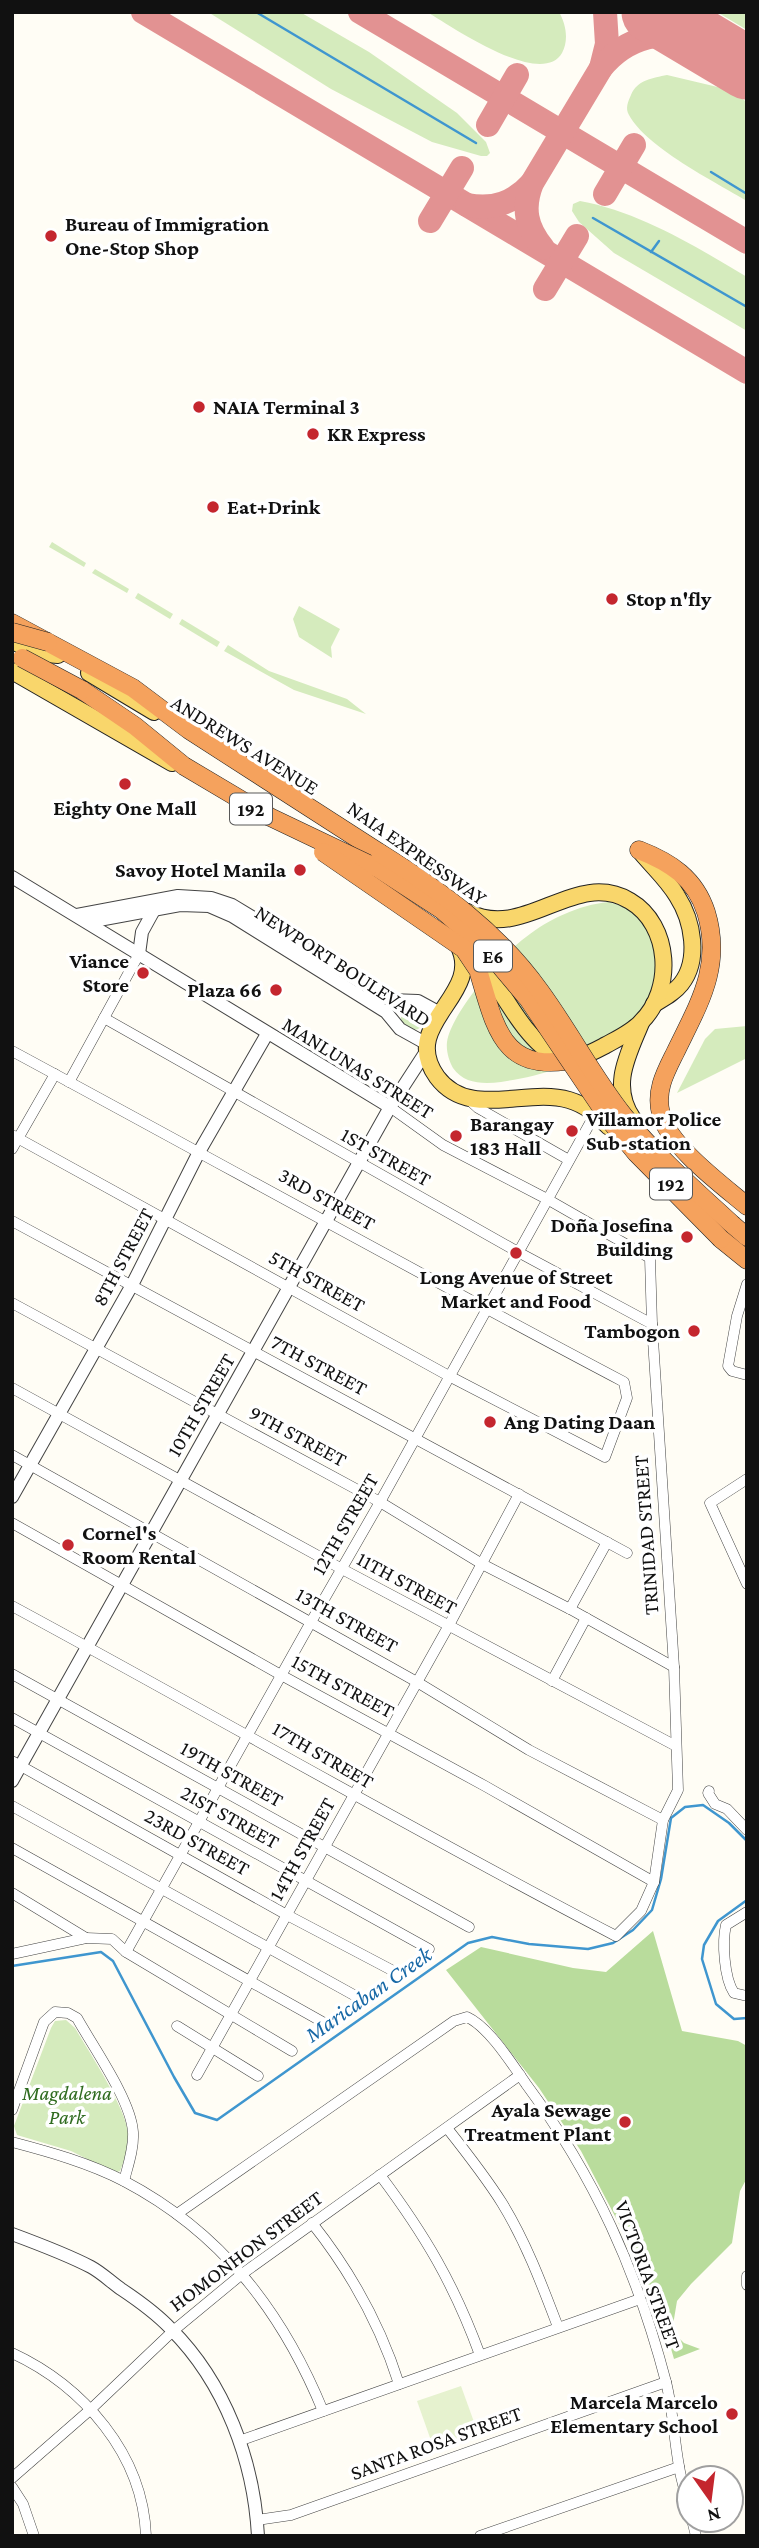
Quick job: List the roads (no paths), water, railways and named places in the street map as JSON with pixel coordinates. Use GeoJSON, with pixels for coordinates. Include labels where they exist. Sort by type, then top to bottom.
{"type":"FeatureCollection","features":[{"type":"Feature","properties":{"kind":"highway","name":"NAIA EXPRESSWAY"},"geometry":{"type":"LineString","coordinates":[[12,623],[59,653],[133,688],[189,730],[425,880],[472,916],[518,963],[541,992],[622,1114],[645,1141],[747,1235]]}},
{"type":"Feature","properties":{"kind":"highway"},"geometry":{"type":"LineString","coordinates":[[12,630],[59,653]]}},
{"type":"Feature","properties":{"kind":"highway","name":"NAIA EXPRESSWAY"},"geometry":{"type":"LineString","coordinates":[[15,659],[82,690],[135,726],[184,766],[270,817],[379,869],[442,910],[485,948],[528,999],[604,1112],[636,1153],[721,1239],[747,1260]]}},
{"type":"Feature","properties":{"kind":"highway"},"geometry":{"type":"LineString","coordinates":[[270,817],[464,949],[478,970],[497,1030],[507,1046],[523,1056],[557,1061],[581,1058]]}},
{"type":"Feature","properties":{"kind":"highway"},"geometry":{"type":"LineString","coordinates":[[639,850],[670,863],[693,887],[705,910],[712,946],[707,986],[663,1079],[660,1110],[666,1127],[678,1144],[747,1206]]}},
{"type":"Feature","properties":{"kind":"main road","name":"ANDREWS AVENUE"},"geometry":{"type":"LineString","coordinates":[[12,640],[34,653],[59,653],[458,907],[478,917],[506,920],[593,892],[616,894],[633,902],[647,915],[661,944],[663,975],[654,1004]]}},
{"type":"Feature","properties":{"kind":"main road"},"geometry":{"type":"LineString","coordinates":[[55,696],[50,682],[52,672],[60,665],[59,653]]}},
{"type":"Feature","properties":{"kind":"main road","name":"192"},"geometry":{"type":"LineString","coordinates":[[15,659],[55,696],[444,925],[461,951],[464,968],[462,979],[440,1013],[427,1047],[432,1068],[441,1081],[453,1092],[467,1097],[493,1101],[523,1096],[570,1100],[595,1114],[747,1255]]}},
{"type":"Feature","properties":{"kind":"main road"},"geometry":{"type":"LineString","coordinates":[[639,850],[676,893],[691,935],[691,956],[685,977],[672,993],[654,1004]]}},
{"type":"Feature","properties":{"kind":"main road"},"geometry":{"type":"LineString","coordinates":[[444,925],[477,951],[535,1040],[557,1055],[572,1059],[581,1058]]}},
{"type":"Feature","properties":{"kind":"main road","name":"192"},"geometry":{"type":"LineString","coordinates":[[654,1004],[641,1023],[626,1059],[621,1080],[626,1107],[662,1152],[747,1235]]}},
{"type":"Feature","properties":{"kind":"main road","name":"192"},"geometry":{"type":"LineString","coordinates":[[581,1058],[641,1023]]}},
{"type":"Feature","properties":{"kind":"street"},"geometry":{"type":"LineString","coordinates":[[12,877],[82,919]]}},
{"type":"Feature","properties":{"kind":"street","name":"NEWPORT BOULEVARD"},"geometry":{"type":"LineString","coordinates":[[82,919],[178,896],[211,898],[232,905],[390,1000],[418,1001],[440,1013]]}},
{"type":"Feature","properties":{"kind":"street","name":"NEWPORT BOULEVARD"},"geometry":{"type":"LineString","coordinates":[[82,919],[153,912],[180,905],[209,906],[232,916],[394,1019],[400,1029],[427,1047]]}},
{"type":"Feature","properties":{"kind":"street"},"geometry":{"type":"LineString","coordinates":[[69,1082],[139,954],[142,932],[153,912]]}},
{"type":"Feature","properties":{"kind":"street","name":"MANLUNAS STREET"},"geometry":{"type":"LineString","coordinates":[[82,919],[390,1107],[443,1145],[547,1199],[650,1258]]}},
{"type":"Feature","properties":{"kind":"street"},"geometry":{"type":"LineString","coordinates":[[394,1019],[397,1009],[405,1002]]}},
{"type":"Feature","properties":{"kind":"street","name":"1ST STREET"},"geometry":{"type":"LineString","coordinates":[[104,1018],[358,1163],[652,1324]]}},
{"type":"Feature","properties":{"kind":"street","name":"8TH STREET"},"geometry":{"type":"LineString","coordinates":[[12,1497],[132,1285],[199,1152],[267,1034]]}},
{"type":"Feature","properties":{"kind":"street","name":"10TH STREET"},"geometry":{"type":"LineString","coordinates":[[12,1782],[17,1764],[39,1734],[358,1163],[427,1047]]}},
{"type":"Feature","properties":{"kind":"street","name":"3RD STREET"},"geometry":{"type":"LineString","coordinates":[[12,1051],[326,1220],[486,1310],[624,1382],[627,1398],[605,1457]]}},
{"type":"Feature","properties":{"kind":"street"},"geometry":{"type":"LineString","coordinates":[[12,1149],[15,1137],[55,1074]]}},
{"type":"Feature","properties":{"kind":"street"},"geometry":{"type":"LineString","coordinates":[[467,1097],[478,1108],[569,1160]]}},
{"type":"Feature","properties":{"kind":"street","name":"12TH STREET"},"geometry":{"type":"LineString","coordinates":[[126,1952],[595,1114]]}},
{"type":"Feature","properties":{"kind":"street","name":"5TH STREET"},"geometry":{"type":"LineString","coordinates":[[15,1137],[449,1376],[605,1457]]}},
{"type":"Feature","properties":{"kind":"street","name":"7TH STREET"},"geometry":{"type":"LineString","coordinates":[[12,1221],[627,1553]]}},
{"type":"Feature","properties":{"kind":"street","name":"TRINIDAD STREET"},"geometry":{"type":"LineString","coordinates":[[616,1936],[641,1911],[654,1882],[663,1820],[678,1790],[674,1667],[650,1258]]}},
{"type":"Feature","properties":{"kind":"street"},"geometry":{"type":"LineString","coordinates":[[747,1284],[737,1316],[728,1366],[730,1370],[747,1375]]}},
{"type":"Feature","properties":{"kind":"street","name":"9TH STREET"},"geometry":{"type":"LineString","coordinates":[[12,1303],[380,1502],[482,1564],[674,1667]]}},
{"type":"Feature","properties":{"kind":"street","name":"11TH STREET"},"geometry":{"type":"LineString","coordinates":[[12,1388],[448,1627],[676,1746]]}},
{"type":"Feature","properties":{"kind":"street","name":"13TH STREET"},"geometry":{"type":"LineString","coordinates":[[12,1455],[417,1682],[529,1750],[663,1820]]}},
{"type":"Feature","properties":{"kind":"street"},"geometry":{"type":"LineString","coordinates":[[747,1479],[710,1503],[747,1584]]}},
{"type":"Feature","properties":{"kind":"street","name":"14TH STREET"},"geometry":{"type":"LineString","coordinates":[[197,2075],[448,1627],[519,1494]]}},
{"type":"Feature","properties":{"kind":"street","name":"15TH STREET"},"geometry":{"type":"LineString","coordinates":[[12,1523],[654,1882]]}},
{"type":"Feature","properties":{"kind":"street"},"geometry":{"type":"LineString","coordinates":[[570,1609],[607,1542]]}},
{"type":"Feature","properties":{"kind":"street","name":"17TH STREET"},"geometry":{"type":"LineString","coordinates":[[12,1606],[247,1734],[474,1863],[616,1936]]}},
{"type":"Feature","properties":{"kind":"street"},"geometry":{"type":"LineString","coordinates":[[552,1681],[586,1618]]}},
{"type":"Feature","properties":{"kind":"street","name":"19TH STREET"},"geometry":{"type":"LineString","coordinates":[[12,1674],[469,1927]]}},
{"type":"Feature","properties":{"kind":"street","name":"21ST STREET"},"geometry":{"type":"LineString","coordinates":[[12,1718],[429,1949]]}},
{"type":"Feature","properties":{"kind":"street","name":"23RD STREET"},"geometry":{"type":"LineString","coordinates":[[17,1764],[287,1915],[401,1975]]}},
{"type":"Feature","properties":{"kind":"street"},"geometry":{"type":"LineString","coordinates":[[709,1791],[715,1804],[727,1810],[747,1830]]}},
{"type":"Feature","properties":{"kind":"street"},"geometry":{"type":"LineString","coordinates":[[12,1805],[361,1999]]}},
{"type":"Feature","properties":{"kind":"street"},"geometry":{"type":"LineString","coordinates":[[12,1848],[328,2025]]}},
{"type":"Feature","properties":{"kind":"street"},"geometry":{"type":"LineString","coordinates":[[12,1893],[86,1938]]}},
{"type":"Feature","properties":{"kind":"street"},"geometry":{"type":"LineString","coordinates":[[747,1912],[726,1925],[724,1947],[730,1987],[734,1993],[747,1996]]}},
{"type":"Feature","properties":{"kind":"street"},"geometry":{"type":"LineString","coordinates":[[12,1954],[86,1938],[112,1939],[126,1952],[292,2051]]}},
{"type":"Feature","properties":{"kind":"street"},"geometry":{"type":"LineString","coordinates":[[12,2110],[44,2022],[55,2012],[68,2013],[77,2018],[128,2108],[133,2132],[131,2158],[124,2181]]}},
{"type":"Feature","properties":{"kind":"street","name":"VICTORIA STREET"},"geometry":{"type":"LineString","coordinates":[[177,2214],[460,2018],[474,2020],[553,2120],[587,2176],[612,2225],[640,2299],[666,2382],[679,2464]]}},
{"type":"Feature","properties":{"kind":"street"},"geometry":{"type":"LineString","coordinates":[[177,2026],[258,2076]]}},
{"type":"Feature","properties":{"kind":"street","name":"HOMONHON STREET"},"geometry":{"type":"LineString","coordinates":[[12,2478],[91,2409],[173,2330],[243,2274],[520,2076]]}},
{"type":"Feature","properties":{"kind":"street"},"geometry":{"type":"LineString","coordinates":[[447,2128],[481,2171],[503,2205],[530,2256],[558,2327]]}},
{"type":"Feature","properties":{"kind":"street"},"geometry":{"type":"LineString","coordinates":[[12,2142],[71,2159],[124,2181],[177,2214],[210,2240],[243,2274],[276,2319],[306,2368],[323,2411]]}},
{"type":"Feature","properties":{"kind":"street"},"geometry":{"type":"LineString","coordinates":[[380,2175],[413,2219],[441,2265],[462,2306],[480,2355]]}},
{"type":"Feature","properties":{"kind":"street"},"geometry":{"type":"LineString","coordinates":[[312,2224],[344,2266],[368,2307],[386,2344],[399,2384]]}},
{"type":"Feature","properties":{"kind":"street"},"geometry":{"type":"LineString","coordinates":[[12,2234],[93,2268],[153,2311],[173,2330],[227,2407],[250,2482],[258,2536]]}},
{"type":"Feature","properties":{"kind":"street"},"geometry":{"type":"LineString","coordinates":[[747,2268],[747,2285]]}},
{"type":"Feature","properties":{"kind":"street"},"geometry":{"type":"LineString","coordinates":[[239,2441],[640,2299]]}},
{"type":"Feature","properties":{"kind":"street"},"geometry":{"type":"LineString","coordinates":[[12,2353],[35,2363],[59,2379],[105,2426],[127,2462],[143,2512],[146,2536]]}},
{"type":"Feature","properties":{"kind":"street","name":"SANTA ROSA STREET"},"geometry":{"type":"LineString","coordinates":[[257,2520],[291,2515],[666,2382]]}},
{"type":"Feature","properties":{"kind":"street"},"geometry":{"type":"LineString","coordinates":[[480,2536],[675,2468]]}},
{"type":"Feature","properties":{"kind":"street"},"geometry":{"type":"LineString","coordinates":[[12,2487],[23,2504],[34,2536]]}},
{"type":"Feature","properties":{"kind":"waterway"},"geometry":{"type":"LineString","coordinates":[[256,12],[476,143]]}},
{"type":"Feature","properties":{"kind":"waterway"},"geometry":{"type":"LineString","coordinates":[[711,172],[747,194]]}},
{"type":"Feature","properties":{"kind":"waterway"},"geometry":{"type":"LineString","coordinates":[[593,218],[747,307]]}},
{"type":"Feature","properties":{"kind":"waterway"},"geometry":{"type":"LineString","coordinates":[[651,252],[659,241]]}},
{"type":"Feature","properties":{"kind":"waterway","name":"Maricaban Creek"},"geometry":{"type":"LineString","coordinates":[[12,1966],[101,1952],[113,1961],[195,2113],[217,2120],[468,1943],[492,1937],[529,1944],[588,1949],[613,1943],[633,1930],[652,1910],[661,1879],[671,1818],[685,1807],[703,1805],[729,1823],[747,1841]]}},
{"type":"Feature","properties":{"kind":"waterway","name":"Maricaban Creek"},"geometry":{"type":"LineString","coordinates":[[747,1900],[718,1921],[704,1945],[702,1959],[716,2004],[734,2019],[747,2018]]}},
{"type":"Feature","properties":{"kind":"place","name":"Bureau of Immigration One-Stop Shop"},"geometry":{"type":"Point","coordinates":[51,236]}},
{"type":"Feature","properties":{"kind":"place","name":"NAIA Terminal 3"},"geometry":{"type":"Point","coordinates":[199,407]}},
{"type":"Feature","properties":{"kind":"place","name":"KR Express"},"geometry":{"type":"Point","coordinates":[313,434]}},
{"type":"Feature","properties":{"kind":"place","name":"Eat+Drink"},"geometry":{"type":"Point","coordinates":[213,507]}},
{"type":"Feature","properties":{"kind":"place","name":"Stop n'fly"},"geometry":{"type":"Point","coordinates":[612,599]}},
{"type":"Feature","properties":{"kind":"place","name":"Eighty One Mall"},"geometry":{"type":"Point","coordinates":[125,784]}},
{"type":"Feature","properties":{"kind":"place","name":"Savoy Hotel Manila"},"geometry":{"type":"Point","coordinates":[300,870]}},
{"type":"Feature","properties":{"kind":"place","name":"Viance Store"},"geometry":{"type":"Point","coordinates":[143,973]}},
{"type":"Feature","properties":{"kind":"place","name":"Plaza 66"},"geometry":{"type":"Point","coordinates":[276,990]}},
{"type":"Feature","properties":{"kind":"place","name":"Villamor Police Sub-station"},"geometry":{"type":"Point","coordinates":[572,1131]}},
{"type":"Feature","properties":{"kind":"place","name":"Barangay 183 Hall"},"geometry":{"type":"Point","coordinates":[456,1136]}},
{"type":"Feature","properties":{"kind":"place","name":"Doña Josefina Building"},"geometry":{"type":"Point","coordinates":[687,1237]}},
{"type":"Feature","properties":{"kind":"place","name":"Long Avenue of Street Market and Food"},"geometry":{"type":"Point","coordinates":[516,1253]}},
{"type":"Feature","properties":{"kind":"place","name":"Tambogon"},"geometry":{"type":"Point","coordinates":[694,1331]}},
{"type":"Feature","properties":{"kind":"place","name":"Ang Dating Daan"},"geometry":{"type":"Point","coordinates":[490,1422]}},
{"type":"Feature","properties":{"kind":"place","name":"Cornel's Room Rental"},"geometry":{"type":"Point","coordinates":[68,1545]}},
{"type":"Feature","properties":{"kind":"place","name":"Ayala Sewage Treatment Plant"},"geometry":{"type":"Point","coordinates":[625,2122]}},
{"type":"Feature","properties":{"kind":"place","name":"Marcela Marcelo Elementary School"},"geometry":{"type":"Point","coordinates":[732,2414]}},
{"type":"Feature","properties":{"kind":"park label","name":"Magdalena Park"},"geometry":{"type":"Point","coordinates":[67,2105]}}]}
